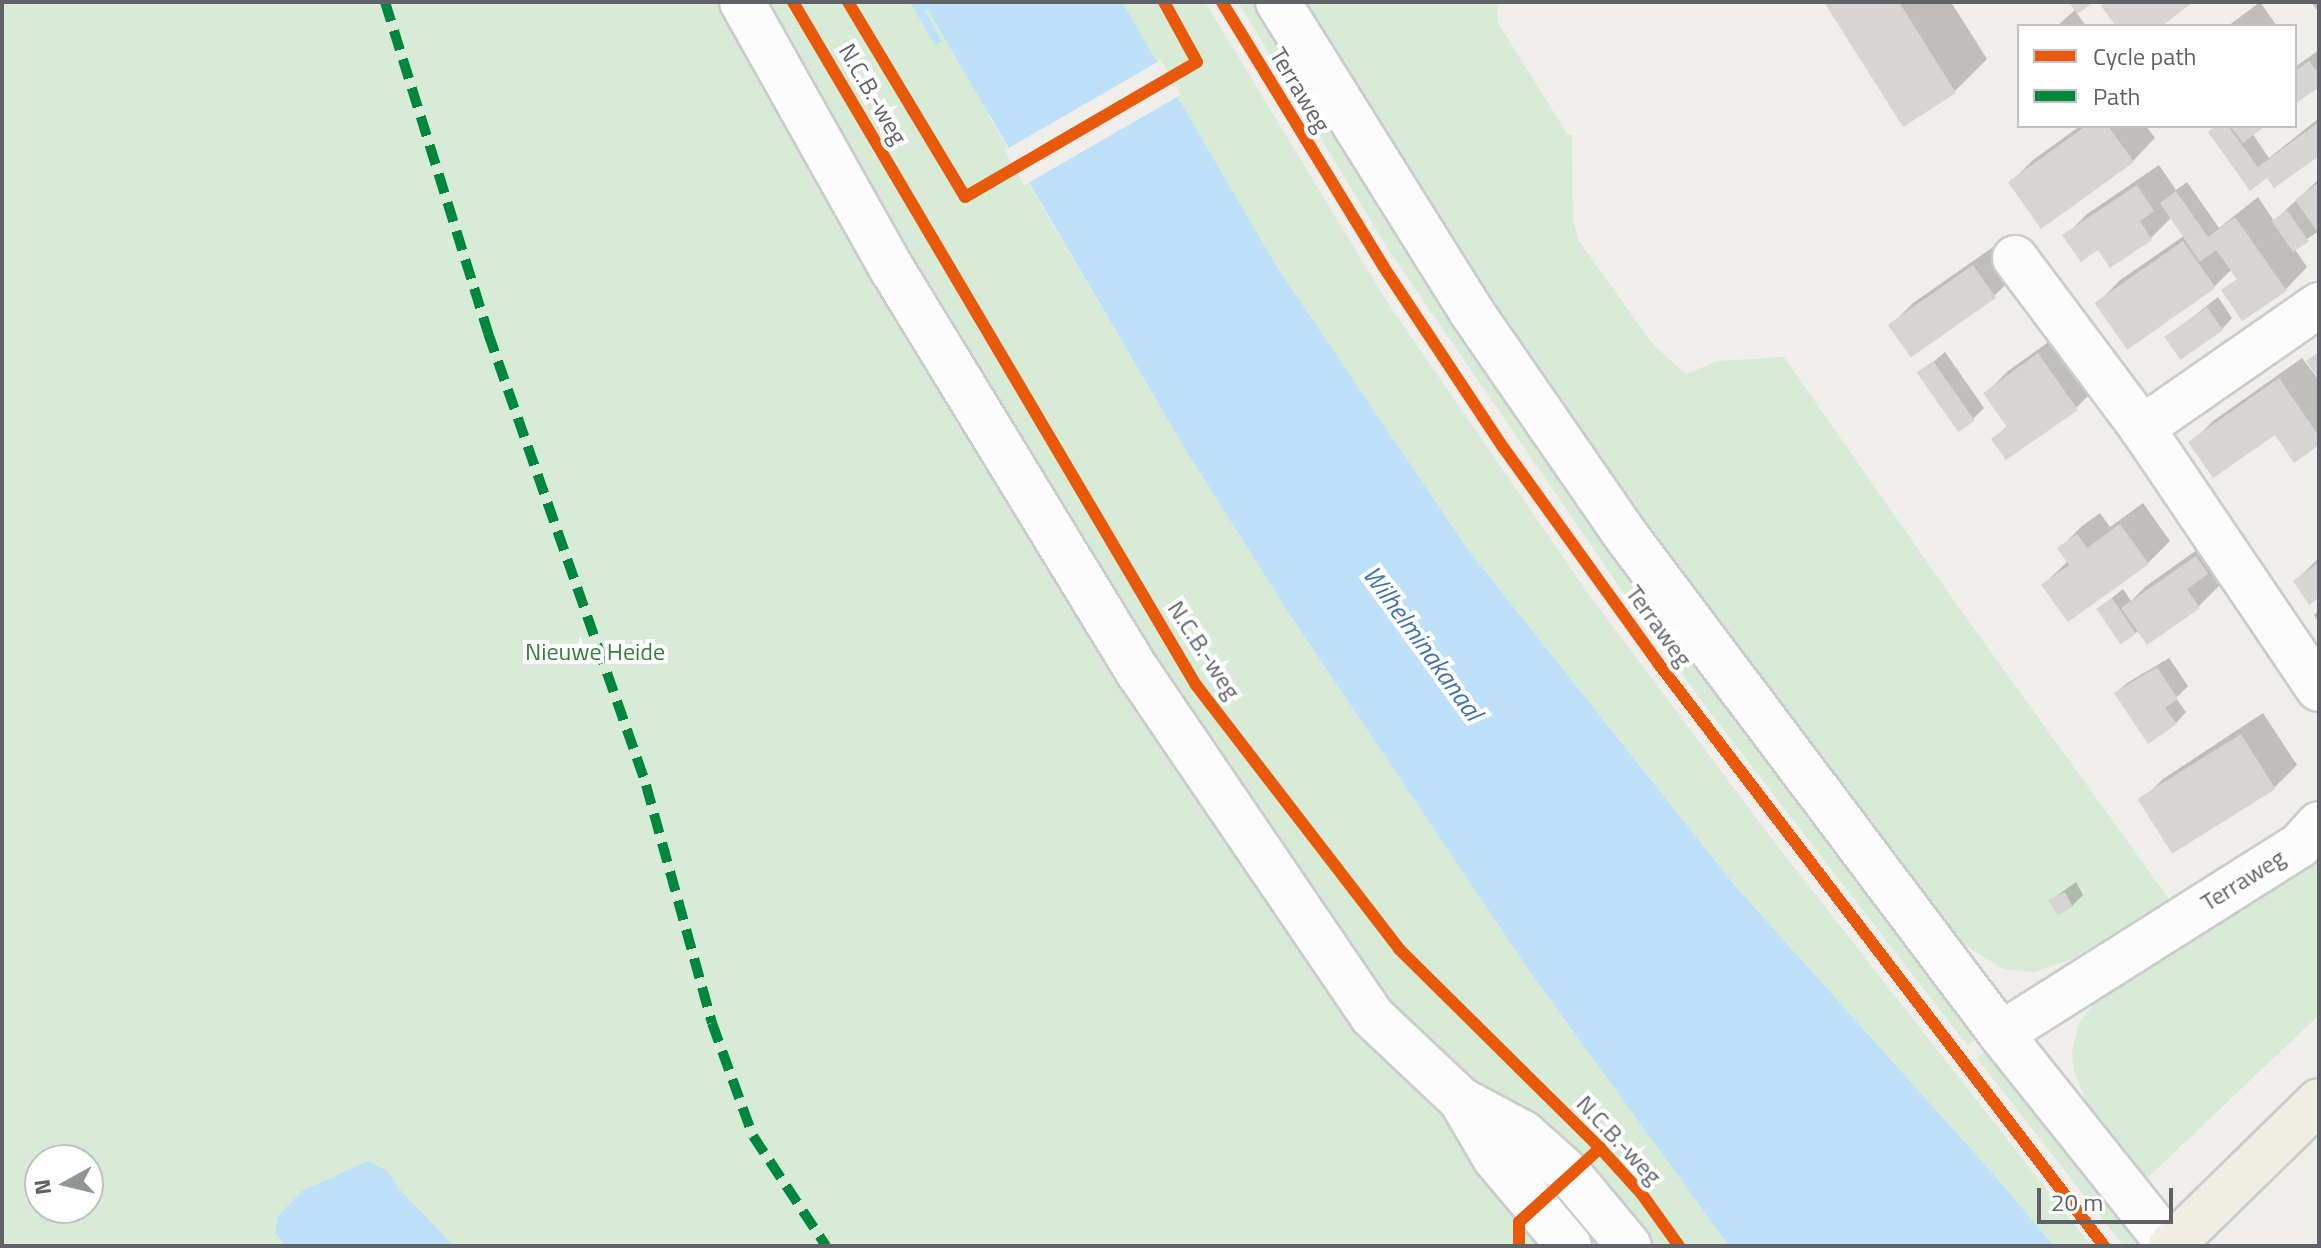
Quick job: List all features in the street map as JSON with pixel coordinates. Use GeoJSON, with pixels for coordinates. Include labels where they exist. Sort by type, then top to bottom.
{"type":"FeatureCollection","features":[{"type":"Feature","properties":{"kind":"highway"},"geometry":{"type":"LineString","coordinates":[[2170,1246],[2319,1101]]}},
{"type":"Feature","properties":{"kind":"street"},"geometry":{"type":"LineString","coordinates":[[742,2],[892,269],[1139,673],[1372,1016],[1461,1100],[1523,1133],[1570,1175],[1629,1246]]}},
{"type":"Feature","properties":{"kind":"street","name":"Terraweg"},"geometry":{"type":"LineString","coordinates":[[1278,2],[1471,311],[1627,537],[2001,1034],[2170,1246]]}},
{"type":"Feature","properties":{"kind":"street"},"geometry":{"type":"LineString","coordinates":[[2015,258],[2142,428],[2319,689]]}},
{"type":"Feature","properties":{"kind":"street"},"geometry":{"type":"LineString","coordinates":[[2142,428],[2319,305]]}},
{"type":"Feature","properties":{"kind":"street","name":"Terraweg"},"geometry":{"type":"LineString","coordinates":[[2001,1034],[2300,845],[2319,824]]}},
{"type":"Feature","properties":{"kind":"street"},"geometry":{"type":"LineString","coordinates":[[1461,1100],[1495,1158],[1569,1246]]}},
{"type":"Feature","properties":{"kind":"green space","name":"Nieuwe Heide"},"geometry":{"type":"Polygon","coordinates":[[[2,2],[1205,2],[1389,305],[1590,596],[1768,834],[2091,1246],[2054,1246],[1736,887],[1469,551],[1275,264],[987,113],[1185,449],[1290,615],[1530,972],[1729,1246],[2,1246],[2,2]]]}},
{"type":"Feature","properties":{"kind":"green space"},"geometry":{"type":"Polygon","coordinates":[[[1238,2],[1254,2],[1364,183],[1553,472],[1717,696],[1978,1038],[1967,1045],[1703,703],[1619,586],[1390,252],[1238,2]]]}},
{"type":"Feature","properties":{"kind":"green space"},"geometry":{"type":"Polygon","coordinates":[[[1304,2],[1497,2],[1498,23],[1568,135],[1572,135],[1573,220],[1579,241],[1654,346],[1686,374],[1718,361],[1784,357],[1957,605],[2169,899],[2072,959],[2035,972],[2003,969],[1958,941],[1672,568],[1476,280],[1304,2]]]}},
{"type":"Feature","properties":{"kind":"green space"},"geometry":{"type":"Polygon","coordinates":[[[2319,856],[2319,1015],[2144,1181],[2090,1111],[2074,1071],[2072,1052],[2079,1023],[2100,995],[2319,856]]]}},
{"type":"Feature","properties":{"kind":"green space"},"geometry":{"type":"Polygon","coordinates":[[[1987,1050],[2140,1245],[2124,1246],[1977,1058],[1987,1050]]]}},
{"type":"Feature","properties":{"kind":"water","name":"Wilhelminakanaal"},"geometry":{"type":"Polygon","coordinates":[[[910,2],[1122,2],[1275,264],[1469,551],[1736,887],[2054,1246],[1729,1246],[1530,972],[1290,615],[1185,449],[928,10],[925,11],[942,41],[935,45],[910,2]]]}},
{"type":"Feature","properties":{"kind":"water"},"geometry":{"type":"Polygon","coordinates":[[[368,1161],[387,1171],[402,1192],[454,1246],[286,1246],[275,1233],[278,1216],[302,1191],[368,1161]]]}},
{"type":"Feature","properties":{"kind":"pier"},"geometry":{"type":"Polygon","coordinates":[[[1161,60],[1181,95],[1024,185],[1004,150],[1161,60]]]}},
{"type":"Feature","properties":{"kind":"building"},"geometry":{"type":"Polygon","coordinates":[[[1824,2],[1899,2],[1956,93],[1903,127],[1824,2]]]}},
{"type":"Feature","properties":{"kind":"building"},"geometry":{"type":"Polygon","coordinates":[[[2069,2],[2094,2],[2077,14],[2069,2]]]}},
{"type":"Feature","properties":{"kind":"building"},"geometry":{"type":"Polygon","coordinates":[[[2106,2],[2193,2],[2165,24],[2114,24],[2101,6],[2106,2]]]}},
{"type":"Feature","properties":{"kind":"building"},"geometry":{"type":"Polygon","coordinates":[[[2309,61],[2319,74],[2319,87],[2297,103],[2297,70],[2309,61]]]}},
{"type":"Feature","properties":{"kind":"building"},"geometry":{"type":"Polygon","coordinates":[[[2319,122],[2319,156],[2274,188],[2267,178],[2250,191],[2208,132],[2213,128],[2229,128],[2258,167],[2319,122]]]}},
{"type":"Feature","properties":{"kind":"building"},"geometry":{"type":"Polygon","coordinates":[[[2083,128],[2109,128],[2134,162],[2041,229],[2008,182],[2083,128]]]}},
{"type":"Feature","properties":{"kind":"building"},"geometry":{"type":"Polygon","coordinates":[[[2232,128],[2262,128],[2243,143],[2232,128]]]}},
{"type":"Feature","properties":{"kind":"building"},"geometry":{"type":"Polygon","coordinates":[[[2319,182],[2319,234],[2295,200],[2319,182]]]}},
{"type":"Feature","properties":{"kind":"building"},"geometry":{"type":"Polygon","coordinates":[[[2137,185],[2154,211],[2140,221],[2152,240],[2110,268],[2098,250],[2081,262],[2062,235],[2137,185]]]}},
{"type":"Feature","properties":{"kind":"building"},"geometry":{"type":"Polygon","coordinates":[[[2176,191],[2208,237],[2235,217],[2287,291],[2242,321],[2221,290],[2237,279],[2216,250],[2200,262],[2160,203],[2176,191]]]}},
{"type":"Feature","properties":{"kind":"building"},"geometry":{"type":"Polygon","coordinates":[[[2287,210],[2309,241],[2293,252],[2271,221],[2287,210]]]}},
{"type":"Feature","properties":{"kind":"building"},"geometry":{"type":"Polygon","coordinates":[[[2183,241],[2216,288],[2127,350],[2095,303],[2183,241]]]}},
{"type":"Feature","properties":{"kind":"building"},"geometry":{"type":"Polygon","coordinates":[[[1973,265],[1996,298],[1911,357],[1888,325],[1973,265]]]}},
{"type":"Feature","properties":{"kind":"building"},"geometry":{"type":"Polygon","coordinates":[[[2207,307],[2223,330],[2180,360],[2164,337],[2207,307]]]}},
{"type":"Feature","properties":{"kind":"building"},"geometry":{"type":"Polygon","coordinates":[[[2319,352],[2319,379],[2306,361],[2319,352]]]}},
{"type":"Feature","properties":{"kind":"building"},"geometry":{"type":"Polygon","coordinates":[[[2038,353],[2078,410],[2006,460],[1991,439],[2007,427],[1983,393],[2038,353]]]}},
{"type":"Feature","properties":{"kind":"building"},"geometry":{"type":"Polygon","coordinates":[[[1933,361],[1975,421],[1958,432],[1917,372],[1933,361]]]}},
{"type":"Feature","properties":{"kind":"building"},"geometry":{"type":"Polygon","coordinates":[[[2279,378],[2319,436],[2319,445],[2294,463],[2275,435],[2213,478],[2188,442],[2279,378]]]}},
{"type":"Feature","properties":{"kind":"building"},"geometry":{"type":"Polygon","coordinates":[[[2120,524],[2149,564],[2068,622],[2041,585],[2069,565],[2057,548],[2077,534],[2087,548],[2120,524]]]}},
{"type":"Feature","properties":{"kind":"building"},"geometry":{"type":"Polygon","coordinates":[[[2196,556],[2208,574],[2187,589],[2200,608],[2147,645],[2121,608],[2196,556]]]}},
{"type":"Feature","properties":{"kind":"building"},"geometry":{"type":"Polygon","coordinates":[[[2319,562],[2319,598],[2309,605],[2293,581],[2319,562]]]}},
{"type":"Feature","properties":{"kind":"building"},"geometry":{"type":"Polygon","coordinates":[[[2112,598],[2136,634],[2120,644],[2096,609],[2112,598]]]}},
{"type":"Feature","properties":{"kind":"building"},"geometry":{"type":"Polygon","coordinates":[[[2157,667],[2178,699],[2165,708],[2177,724],[2148,744],[2114,693],[2157,667]]]}},
{"type":"Feature","properties":{"kind":"building"},"geometry":{"type":"Polygon","coordinates":[[[2241,734],[2275,789],[2172,854],[2138,799],[2241,734]]]}},
{"type":"Feature","properties":{"kind":"building"},"geometry":{"type":"Polygon","coordinates":[[[2065,892],[2073,907],[2058,915],[2048,900],[2065,892]]]}},
{"type":"Feature","properties":{"kind":"marked path"},"geometry":{"type":"LineString","coordinates":[[385,2],[488,333],[646,785],[712,1023],[753,1136],[826,1246]]}},
{"type":"Feature","properties":{"kind":"cycle path","name":"N.C.B.-weg"},"geometry":{"type":"LineString","coordinates":[[793,2],[1196,685],[1399,949],[1600,1148],[1641,1193],[1679,1246]]}},
{"type":"Feature","properties":{"kind":"cycle path","name":"N.C.B.-weg"},"geometry":{"type":"LineString","coordinates":[[848,2],[965,197],[1197,62],[1164,2]]}},
{"type":"Feature","properties":{"kind":"cycle path"},"geometry":{"type":"LineString","coordinates":[[1222,2],[1383,266],[1503,447],[1658,663],[2104,1246]]}},
{"type":"Feature","properties":{"kind":"cycle path","name":"N.C.B.-weg"},"geometry":{"type":"LineString","coordinates":[[1519,1246],[1519,1222],[1600,1148]]}}]}
